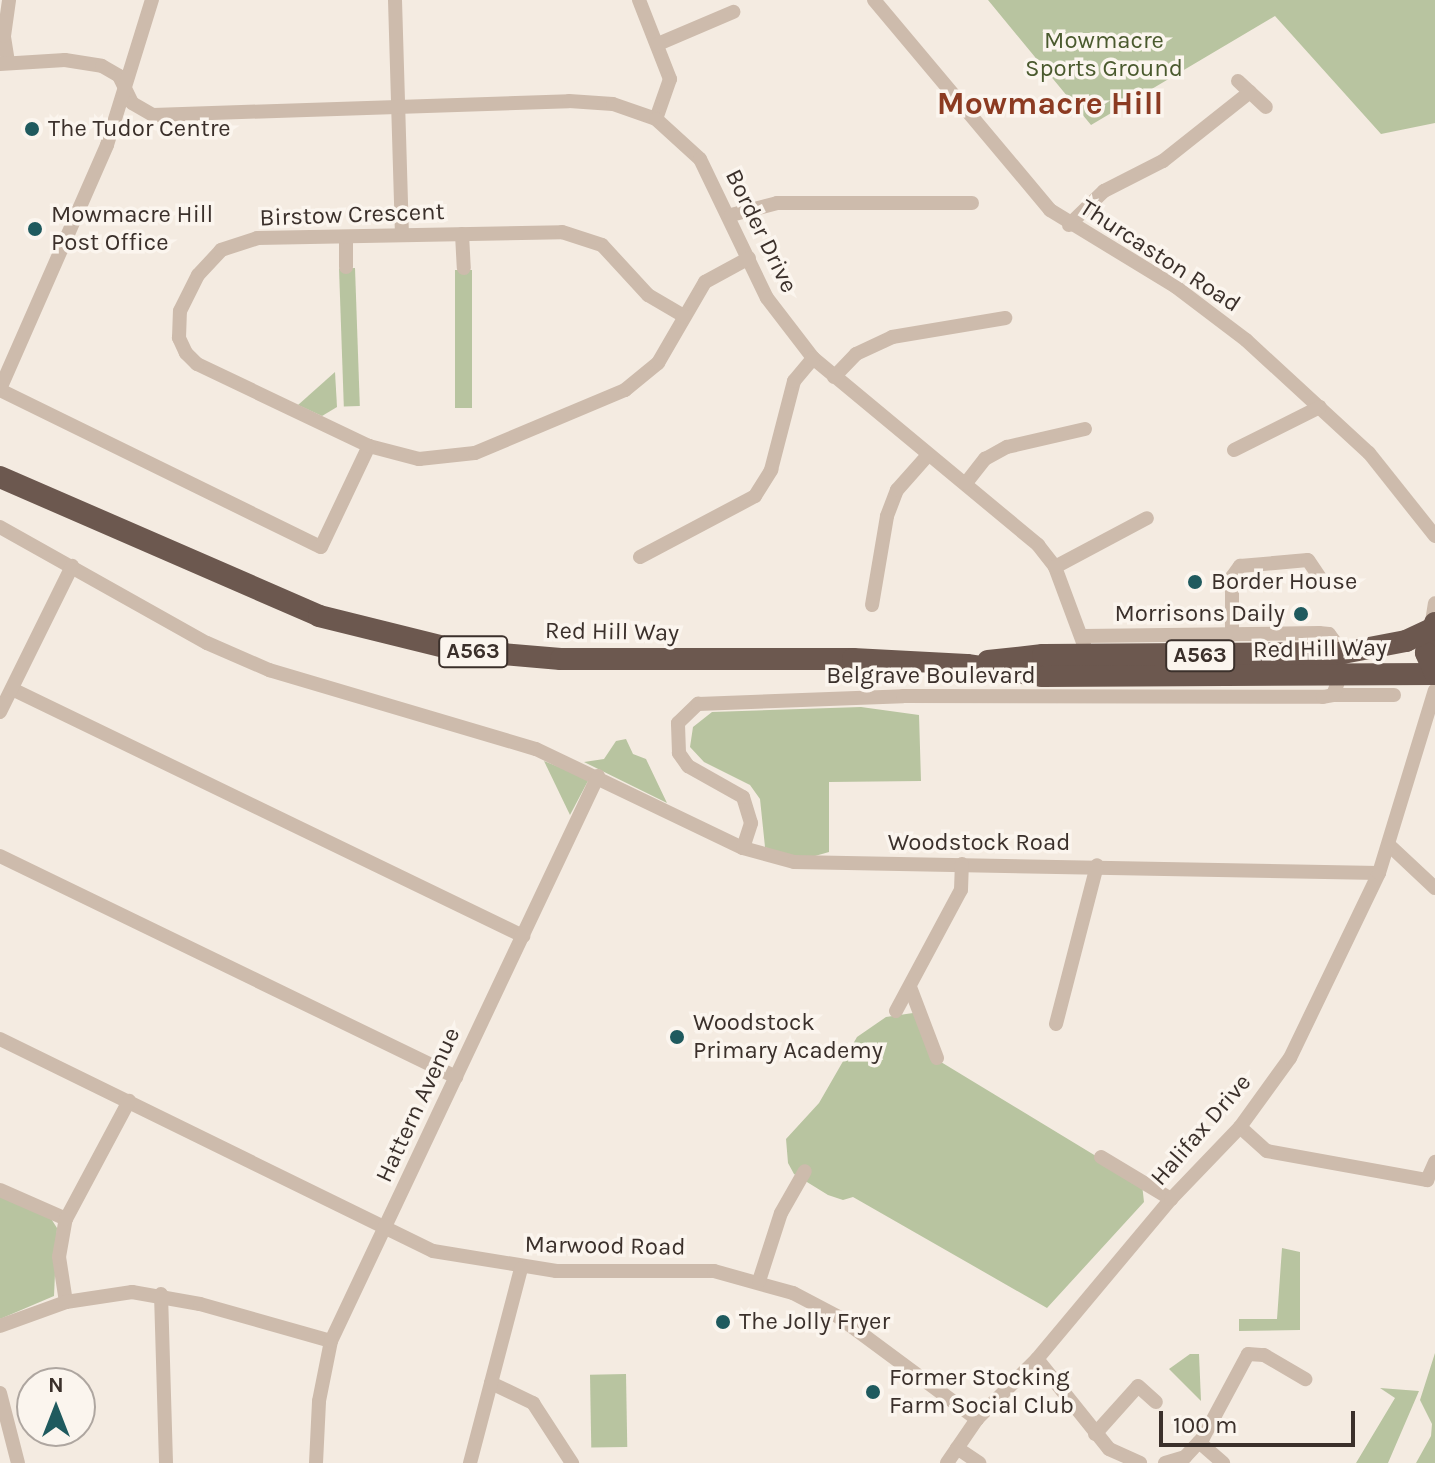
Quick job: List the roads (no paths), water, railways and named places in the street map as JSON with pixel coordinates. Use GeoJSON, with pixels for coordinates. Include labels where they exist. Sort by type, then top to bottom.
{"type":"FeatureCollection","features":[{"type":"Feature","properties":{"kind":"highway","name":"Red Hill Way"},"geometry":{"type":"LineString","coordinates":[[0,464],[91,514]]}},
{"type":"Feature","properties":{"kind":"highway","name":"Red Hill Way"},"geometry":{"type":"LineString","coordinates":[[0,477],[91,514],[319,616],[456,650],[561,659],[967,665],[1042,676],[1088,656],[1339,674],[1435,674]]}},
{"type":"Feature","properties":{"kind":"highway","name":"Red Hill Way"},"geometry":{"type":"LineString","coordinates":[[1339,674],[1432,627]]}},
{"type":"Feature","properties":{"kind":"highway"},"geometry":{"type":"LineString","coordinates":[[1432,627],[1426,653],[1435,674]]}},
{"type":"Feature","properties":{"kind":"street"},"geometry":{"type":"LineString","coordinates":[[4,63],[9,0]]}},
{"type":"Feature","properties":{"kind":"street"},"geometry":{"type":"LineString","coordinates":[[152,0],[82,207],[0,390],[321,547],[369,446]]}},
{"type":"Feature","properties":{"kind":"street"},"geometry":{"type":"LineString","coordinates":[[395,0],[402,235]]}},
{"type":"Feature","properties":{"kind":"street"},"geometry":{"type":"LineString","coordinates":[[639,0],[670,79],[656,119]]}},
{"type":"Feature","properties":{"kind":"street","name":"Thurcaston Road"},"geometry":{"type":"LineString","coordinates":[[874,0],[1050,210],[1069,225],[1212,313],[1369,453],[1435,536]]}},
{"type":"Feature","properties":{"kind":"street"},"geometry":{"type":"LineString","coordinates":[[658,44],[733,12]]}},
{"type":"Feature","properties":{"kind":"street","name":"Border Drive"},"geometry":{"type":"LineString","coordinates":[[4,63],[65,60],[102,66],[119,76],[124,89],[141,111],[153,115],[595,102],[656,119],[700,159],[731,215],[767,298],[813,358],[966,483],[1055,567],[1088,656]]}},
{"type":"Feature","properties":{"kind":"street"},"geometry":{"type":"LineString","coordinates":[[1238,81],[1266,107]]}},
{"type":"Feature","properties":{"kind":"street"},"geometry":{"type":"LineString","coordinates":[[1069,225],[1104,191],[1163,161],[1250,92]]}},
{"type":"Feature","properties":{"kind":"street"},"geometry":{"type":"LineString","coordinates":[[731,215],[777,203],[972,203]]}},
{"type":"Feature","properties":{"kind":"street"},"geometry":{"type":"LineString","coordinates":[[462,234],[464,268]]}},
{"type":"Feature","properties":{"kind":"street","name":"Birstow Crescent"},"geometry":{"type":"LineString","coordinates":[[684,316],[648,295],[602,245],[585,236],[462,234],[257,238],[221,250],[198,275],[180,311],[179,338],[197,364],[369,446],[397,456],[439,459],[504,441],[642,379],[658,363],[705,282],[749,258]]}},
{"type":"Feature","properties":{"kind":"street"},"geometry":{"type":"LineString","coordinates":[[346,237],[346,267]]}},
{"type":"Feature","properties":{"kind":"street"},"geometry":{"type":"LineString","coordinates":[[834,377],[874,344],[997,314]]}},
{"type":"Feature","properties":{"kind":"street"},"geometry":{"type":"LineString","coordinates":[[640,557],[755,496],[771,470],[794,381],[813,358]]}},
{"type":"Feature","properties":{"kind":"street"},"geometry":{"type":"LineString","coordinates":[[1234,450],[1320,407]]}},
{"type":"Feature","properties":{"kind":"street"},"geometry":{"type":"LineString","coordinates":[[966,483],[985,459],[1007,447],[1085,429]]}},
{"type":"Feature","properties":{"kind":"street"},"geometry":{"type":"LineString","coordinates":[[872,605],[887,516],[897,490],[928,455]]}},
{"type":"Feature","properties":{"kind":"street"},"geometry":{"type":"LineString","coordinates":[[1055,567],[1147,518]]}},
{"type":"Feature","properties":{"kind":"street","name":"Woodstock Road"},"geometry":{"type":"LineString","coordinates":[[0,527],[207,643],[269,670],[536,749],[743,848],[794,862],[1097,865],[1379,873]]}},
{"type":"Feature","properties":{"kind":"street"},"geometry":{"type":"LineString","coordinates":[[1232,635],[1232,577],[1240,566],[1308,560],[1322,581]]}},
{"type":"Feature","properties":{"kind":"street"},"geometry":{"type":"LineString","coordinates":[[0,712],[72,566]]}},
{"type":"Feature","properties":{"kind":"street"},"geometry":{"type":"LineString","coordinates":[[1432,627],[1435,603]]}},
{"type":"Feature","properties":{"kind":"street"},"geometry":{"type":"LineString","coordinates":[[1088,656],[1232,635],[1329,634],[1339,674],[1394,695]]}},
{"type":"Feature","properties":{"kind":"street","name":"Belgrave Boulevard"},"geometry":{"type":"LineString","coordinates":[[743,848],[751,823],[743,797],[688,766],[679,753],[678,723],[698,704],[1339,674]]}},
{"type":"Feature","properties":{"kind":"street"},"geometry":{"type":"LineString","coordinates":[[12,689],[523,936]]}},
{"type":"Feature","properties":{"kind":"street","name":"Halifax Drive"},"geometry":{"type":"LineString","coordinates":[[947,1463],[977,1419],[1037,1359],[1171,1199],[1240,1127],[1290,1058],[1379,873],[1430,729],[1435,690]]}},
{"type":"Feature","properties":{"kind":"street","name":"Hattern Avenue"},"geometry":{"type":"LineString","coordinates":[[316,1463],[319,1401],[331,1341],[598,776]]}},
{"type":"Feature","properties":{"kind":"street"},"geometry":{"type":"LineString","coordinates":[[1389,845],[1435,888]]}},
{"type":"Feature","properties":{"kind":"street"},"geometry":{"type":"LineString","coordinates":[[0,856],[456,1077]]}},
{"type":"Feature","properties":{"kind":"street"},"geometry":{"type":"LineString","coordinates":[[896,1011],[961,890],[962,864]]}},
{"type":"Feature","properties":{"kind":"street"},"geometry":{"type":"LineString","coordinates":[[1056,1024],[1097,865]]}},
{"type":"Feature","properties":{"kind":"street"},"geometry":{"type":"LineString","coordinates":[[910,987],[937,1058]]}},
{"type":"Feature","properties":{"kind":"street","name":"Marwood Road"},"geometry":{"type":"LineString","coordinates":[[0,1039],[386,1225],[433,1251],[521,1269],[684,1268],[759,1281],[839,1317],[977,1419]]}},
{"type":"Feature","properties":{"kind":"street"},"geometry":{"type":"LineString","coordinates":[[66,1302],[59,1257],[66,1219],[129,1101]]}},
{"type":"Feature","properties":{"kind":"street"},"geometry":{"type":"LineString","coordinates":[[1240,1127],[1267,1151],[1427,1180],[1435,1162]]}},
{"type":"Feature","properties":{"kind":"street"},"geometry":{"type":"LineString","coordinates":[[1101,1157],[1171,1199]]}},
{"type":"Feature","properties":{"kind":"street"},"geometry":{"type":"LineString","coordinates":[[759,1281],[781,1213],[805,1171]]}},
{"type":"Feature","properties":{"kind":"street"},"geometry":{"type":"LineString","coordinates":[[0,1190],[66,1219]]}},
{"type":"Feature","properties":{"kind":"street"},"geometry":{"type":"LineString","coordinates":[[470,1463],[521,1269]]}},
{"type":"Feature","properties":{"kind":"street"},"geometry":{"type":"LineString","coordinates":[[0,1326],[66,1302],[132,1292],[161,1294],[331,1341]]}},
{"type":"Feature","properties":{"kind":"street"},"geometry":{"type":"LineString","coordinates":[[161,1294],[166,1463]]}},
{"type":"Feature","properties":{"kind":"street"},"geometry":{"type":"LineString","coordinates":[[1165,1463],[1173,1463],[1199,1442],[1248,1354],[1264,1355],[1305,1379]]}},
{"type":"Feature","properties":{"kind":"street"},"geometry":{"type":"LineString","coordinates":[[1037,1359],[1109,1449],[1140,1463]]}},
{"type":"Feature","properties":{"kind":"street"},"geometry":{"type":"LineString","coordinates":[[491,1383],[533,1403],[572,1463]]}},
{"type":"Feature","properties":{"kind":"street"},"geometry":{"type":"LineString","coordinates":[[1095,1434],[1138,1386],[1156,1402]]}},
{"type":"Feature","properties":{"kind":"street"},"geometry":{"type":"LineString","coordinates":[[0,1393],[18,1463]]}},
{"type":"Feature","properties":{"kind":"street"},"geometry":{"type":"LineString","coordinates":[[1199,1442],[1223,1463]]}},
{"type":"Feature","properties":{"kind":"street"},"geometry":{"type":"LineString","coordinates":[[957,1448],[979,1463]]}},
{"type":"Feature","properties":{"kind":"place","name":"The Tudor Centre"},"geometry":{"type":"Point","coordinates":[32,129]}},
{"type":"Feature","properties":{"kind":"place","name":"Mowmacre Hill Post Office"},"geometry":{"type":"Point","coordinates":[35,229]}},
{"type":"Feature","properties":{"kind":"place","name":"Border House"},"geometry":{"type":"Point","coordinates":[1195,582]}},
{"type":"Feature","properties":{"kind":"place","name":"Morrisons Daily"},"geometry":{"type":"Point","coordinates":[1301,614]}},
{"type":"Feature","properties":{"kind":"place","name":"Woodstock Primary Academy"},"geometry":{"type":"Point","coordinates":[677,1037]}},
{"type":"Feature","properties":{"kind":"place","name":"The Jolly Fryer"},"geometry":{"type":"Point","coordinates":[723,1322]}},
{"type":"Feature","properties":{"kind":"place","name":"Former Stocking Farm Social Club"},"geometry":{"type":"Point","coordinates":[873,1392]}},
{"type":"Feature","properties":{"kind":"district","name":"Mowmacre Hill"},"geometry":{"type":"Point","coordinates":[1050,104]}},
{"type":"Feature","properties":{"kind":"park label","name":"Mowmacre Sports Ground"},"geometry":{"type":"Point","coordinates":[1104,55]}}]}
